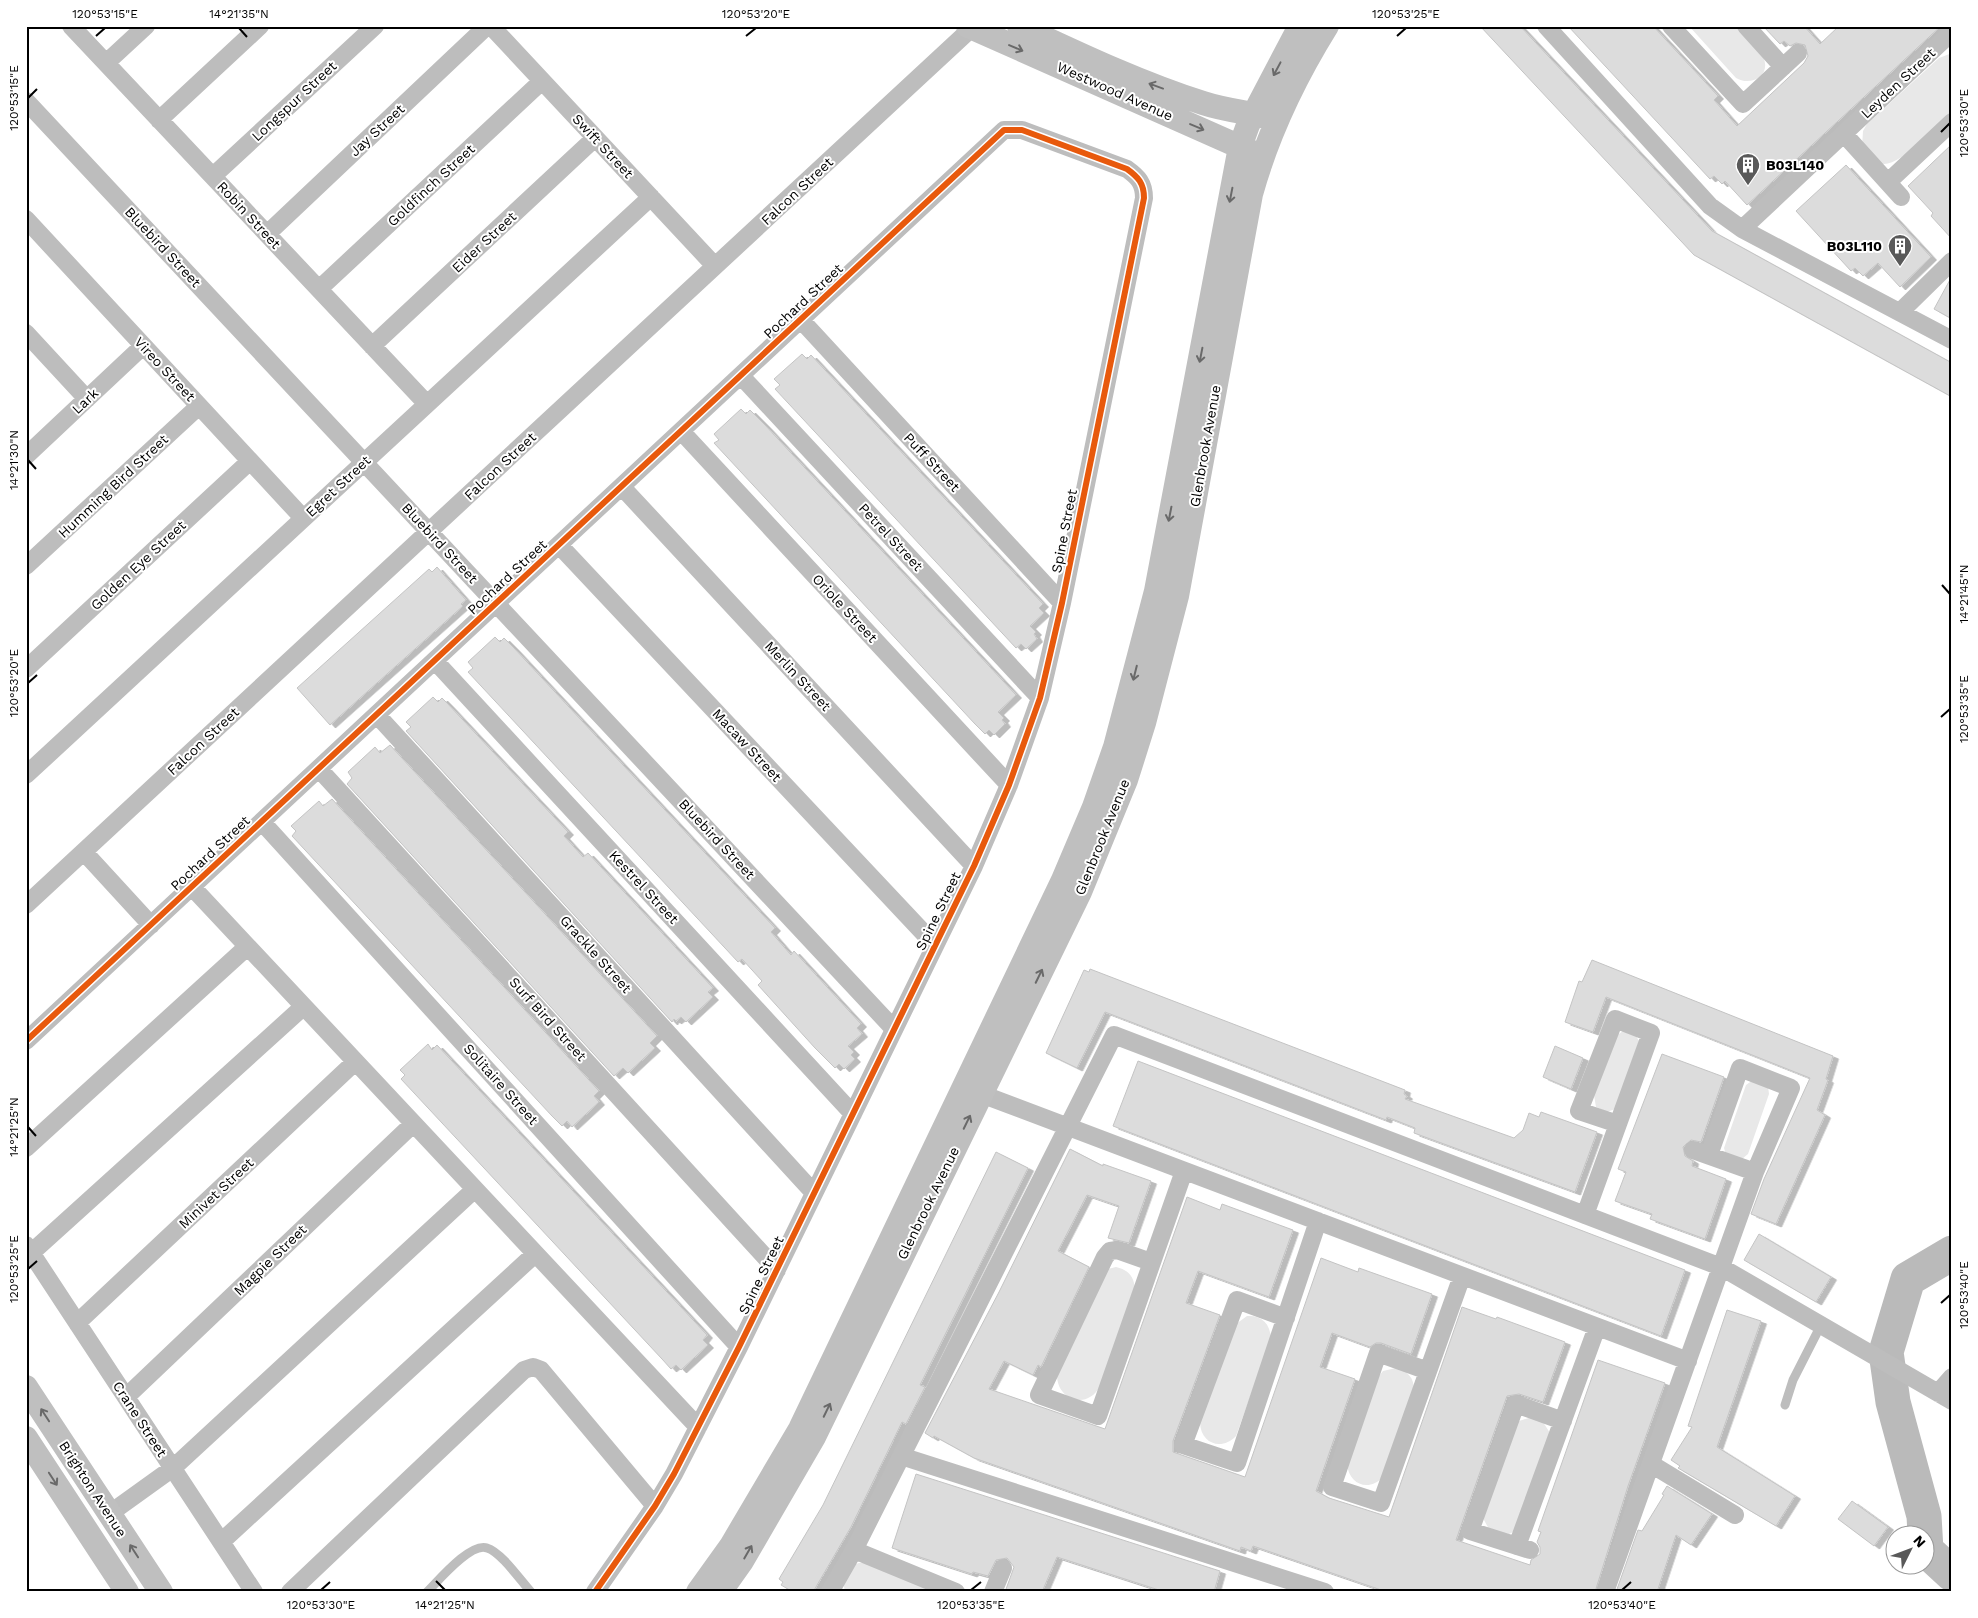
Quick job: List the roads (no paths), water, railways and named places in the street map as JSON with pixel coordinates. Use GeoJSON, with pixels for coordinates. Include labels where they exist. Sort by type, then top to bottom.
{"type":"FeatureCollection","features":[{"type":"Feature","properties":{"kind":"street","name":"Robin Street"},"geometry":{"type":"LineString","coordinates":[[71,26],[427,404]]}},
{"type":"Feature","properties":{"kind":"street"},"geometry":{"type":"LineString","coordinates":[[106,63],[146,26]]}},
{"type":"Feature","properties":{"kind":"street"},"geometry":{"type":"LineString","coordinates":[[159,120],[260,26]]}},
{"type":"Feature","properties":{"kind":"street","name":"Longspur Street"},"geometry":{"type":"LineString","coordinates":[[213,176],[375,26]]}},
{"type":"Feature","properties":{"kind":"street","name":"Jay Street"},"geometry":{"type":"LineString","coordinates":[[267,234],[487,26]]}},
{"type":"Feature","properties":{"kind":"street","name":"Swift Street"},"geometry":{"type":"LineString","coordinates":[[491,26],[716,266]]}},
{"type":"Feature","properties":{"kind":"street","name":"Westwood Avenue"},"geometry":{"type":"LineString","coordinates":[[1019,26],[1130,77],[1202,103],[1230,111],[1276,120]]}},
{"type":"Feature","properties":{"kind":"street","name":"Glenbrook Avenue"},"geometry":{"type":"LineString","coordinates":[[698,1592],[731,1546],[800,1429],[1059,889],[1094,807],[1129,698],[1156,591],[1240,147],[1253,114],[1300,26]]}},
{"type":"Feature","properties":{"kind":"street","name":"Glenbrook Avenue"},"geometry":{"type":"LineString","coordinates":[[720,1592],[742,1561],[814,1438],[1080,892],[1108,828],[1144,723],[1177,596],[1251,194],[1262,156],[1276,120],[1304,63],[1328,26]]}},
{"type":"Feature","properties":{"kind":"street"},"geometry":{"type":"LineString","coordinates":[[1546,26],[1710,206],[1742,229],[1952,340]]}},
{"type":"Feature","properties":{"kind":"street"},"geometry":{"type":"LineString","coordinates":[[1671,26],[1743,104],[1798,52]]}},
{"type":"Feature","properties":{"kind":"street"},"geometry":{"type":"LineString","coordinates":[[1746,26],[1783,67]]}},
{"type":"Feature","properties":{"kind":"street","name":"Westwood Avenue"},"geometry":{"type":"LineString","coordinates":[[971,27],[1262,156]]}},
{"type":"Feature","properties":{"kind":"street","name":"Falcon Street"},"geometry":{"type":"LineString","coordinates":[[26,905],[716,266],[971,27]]}},
{"type":"Feature","properties":{"kind":"street","name":"Leyden Street"},"geometry":{"type":"LineString","coordinates":[[1742,229],[1952,32]]}},
{"type":"Feature","properties":{"kind":"street","name":"Goldfinch Street"},"geometry":{"type":"LineString","coordinates":[[319,289],[542,81]]}},
{"type":"Feature","properties":{"kind":"street","name":"Bluebird Street"},"geometry":{"type":"LineString","coordinates":[[26,101],[894,1029]]}},
{"type":"Feature","properties":{"kind":"street"},"geometry":{"type":"LineString","coordinates":[[1888,182],[1952,122]]}},
{"type":"Feature","properties":{"kind":"street","name":"Spine Street"},"geometry":{"type":"LineString","coordinates":[[595,1592],[655,1506],[739,1347],[974,866],[1009,785],[1040,698],[1062,603],[1144,198],[1142,182],[1127,169],[1022,130],[1004,130]]}},
{"type":"Feature","properties":{"kind":"street","name":"Pochard Street"},"geometry":{"type":"LineString","coordinates":[[26,1041],[1004,130]]}},
{"type":"Feature","properties":{"kind":"street"},"geometry":{"type":"LineString","coordinates":[[1844,134],[1901,197]]}},
{"type":"Feature","properties":{"kind":"street","name":"Eider Street"},"geometry":{"type":"LineString","coordinates":[[372,346],[595,138]]}},
{"type":"Feature","properties":{"kind":"street","name":"Egret Street"},"geometry":{"type":"LineString","coordinates":[[26,775],[651,197]]}},
{"type":"Feature","properties":{"kind":"street","name":"Vireo Street"},"geometry":{"type":"LineString","coordinates":[[26,219],[303,518]]}},
{"type":"Feature","properties":{"kind":"street"},"geometry":{"type":"LineString","coordinates":[[1900,312],[1952,261]]}},
{"type":"Feature","properties":{"kind":"street","name":"Puff Street"},"geometry":{"type":"LineString","coordinates":[[801,320],[1062,603]]}},
{"type":"Feature","properties":{"kind":"street"},"geometry":{"type":"LineString","coordinates":[[26,333],[87,399]]}},
{"type":"Feature","properties":{"kind":"street","name":"Lark"},"geometry":{"type":"LineString","coordinates":[[27,452],[143,346]]}},
{"type":"Feature","properties":{"kind":"street","name":"Petrel Street"},"geometry":{"type":"LineString","coordinates":[[741,376],[1040,698]]}},
{"type":"Feature","properties":{"kind":"street","name":"Humming Bird Street"},"geometry":{"type":"LineString","coordinates":[[26,566],[199,406]]}},
{"type":"Feature","properties":{"kind":"street","name":"Oriole Street"},"geometry":{"type":"LineString","coordinates":[[681,431],[1009,785]]}},
{"type":"Feature","properties":{"kind":"street","name":"Golden Eye Street"},"geometry":{"type":"LineString","coordinates":[[26,669],[250,461]]}},
{"type":"Feature","properties":{"kind":"street","name":"Merlin Street"},"geometry":{"type":"LineString","coordinates":[[622,487],[974,866]]}},
{"type":"Feature","properties":{"kind":"street","name":"Macaw Street"},"geometry":{"type":"LineString","coordinates":[[559,545],[935,945]]}},
{"type":"Feature","properties":{"kind":"street","name":"Kestrel Street"},"geometry":{"type":"LineString","coordinates":[[435,661],[853,1114]]}},
{"type":"Feature","properties":{"kind":"street","name":"Grackle Street"},"geometry":{"type":"LineString","coordinates":[[377,715],[814,1193]]}},
{"type":"Feature","properties":{"kind":"street","name":"Surf Bird Street"},"geometry":{"type":"LineString","coordinates":[[319,769],[777,1270]]}},
{"type":"Feature","properties":{"kind":"street","name":"Solitaire Street"},"geometry":{"type":"LineString","coordinates":[[262,822],[739,1347]]}},
{"type":"Feature","properties":{"kind":"street"},"geometry":{"type":"LineString","coordinates":[[84,852],[151,925]]}},
{"type":"Feature","properties":{"kind":"street"},"geometry":{"type":"LineString","coordinates":[[192,887],[698,1427]]}},
{"type":"Feature","properties":{"kind":"street"},"geometry":{"type":"LineString","coordinates":[[26,1148],[247,947]]}},
{"type":"Feature","properties":{"kind":"street"},"geometry":{"type":"LineString","coordinates":[[29,1249],[303,1007]]}},
{"type":"Feature","properties":{"kind":"street"},"geometry":{"type":"LineString","coordinates":[[1585,1215],[1618,1124],[1651,1032],[1615,1019],[1579,1110],[1618,1124]]}},
{"type":"Feature","properties":{"kind":"street"},"geometry":{"type":"LineString","coordinates":[[830,1592],[854,1550],[902,1456],[1114,1035],[1721,1267],[1945,1397],[1952,1377]]}},
{"type":"Feature","properties":{"kind":"street","name":"Minivet Street"},"geometry":{"type":"LineString","coordinates":[[78,1323],[355,1062]]}},
{"type":"Feature","properties":{"kind":"street"},"geometry":{"type":"LineString","coordinates":[[1606,1592],[1755,1172],[1791,1088],[1740,1068],[1701,1153],[1755,1172]]}},
{"type":"Feature","properties":{"kind":"street"},"geometry":{"type":"LineString","coordinates":[[981,1094],[1688,1361]]}},
{"type":"Feature","properties":{"kind":"street","name":"Magpie Street"},"geometry":{"type":"LineString","coordinates":[[126,1397],[413,1124]]}},
{"type":"Feature","properties":{"kind":"street"},"geometry":{"type":"LineString","coordinates":[[1151,1262],[1117,1250],[1110,1251],[1040,1395],[1098,1416],[1184,1171]]}},
{"type":"Feature","properties":{"kind":"street"},"geometry":{"type":"LineString","coordinates":[[109,1514],[172,1468],[475,1189]]}},
{"type":"Feature","properties":{"kind":"street"},"geometry":{"type":"LineString","coordinates":[[1286,1318],[1237,1300],[1183,1445],[1236,1463],[1286,1318],[1318,1222]]}},
{"type":"Feature","properties":{"kind":"street","name":"Crane Street"},"geometry":{"type":"LineString","coordinates":[[29,1249],[254,1592]]}},
{"type":"Feature","properties":{"kind":"street"},"geometry":{"type":"LineString","coordinates":[[221,1542],[535,1254]]}},
{"type":"Feature","properties":{"kind":"street"},"geometry":{"type":"LineString","coordinates":[[1428,1371],[1378,1352],[1332,1487],[1381,1503],[1462,1276]]}},
{"type":"Feature","properties":{"kind":"street"},"geometry":{"type":"LineString","coordinates":[[1563,1421],[1516,1404],[1470,1531],[1524,1548],[1563,1421],[1597,1327]]}},
{"type":"Feature","properties":{"kind":"street"},"geometry":{"type":"LineString","coordinates":[[290,1592],[524,1370],[533,1367],[541,1370],[655,1506]]}},
{"type":"Feature","properties":{"kind":"street","name":"Brighton Avenue"},"geometry":{"type":"LineString","coordinates":[[26,1387],[161,1592]]}},
{"type":"Feature","properties":{"kind":"street","name":"Brighton Avenue"},"geometry":{"type":"LineString","coordinates":[[26,1438],[127,1592]]}},
{"type":"Feature","properties":{"kind":"street"},"geometry":{"type":"LineString","coordinates":[[902,1456],[1326,1592]]}},
{"type":"Feature","properties":{"kind":"street"},"geometry":{"type":"LineString","coordinates":[[1651,1464],[1735,1515]]}},
{"type":"Feature","properties":{"kind":"street"},"geometry":{"type":"LineString","coordinates":[[854,1550],[956,1592]]}},
{"type":"Feature","properties":{"kind":"street"},"geometry":{"type":"LineString","coordinates":[[993,1592],[1002,1568]]}},
{"type":"Feature","properties":{"kind":"lane"},"geometry":{"type":"LineString","coordinates":[[1785,1405],[1793,1380],[1821,1325]]}},
{"type":"Feature","properties":{"kind":"lane"},"geometry":{"type":"LineString","coordinates":[[427,1592],[469,1552],[478,1547],[488,1548],[497,1554],[531,1592]]}},
{"type":"Feature","properties":{"kind":"waterway"},"geometry":{"type":"LineString","coordinates":[[1952,1253],[1908,1279],[1886,1352],[1893,1402],[1924,1516],[1926,1550],[1952,1574]]}},
{"type":"Feature","properties":{"kind":"place","name":"B03L140"},"geometry":{"type":"Point","coordinates":[1748,186]}},
{"type":"Feature","properties":{"kind":"place","name":"B03L110"},"geometry":{"type":"Point","coordinates":[1900,267]}}]}
